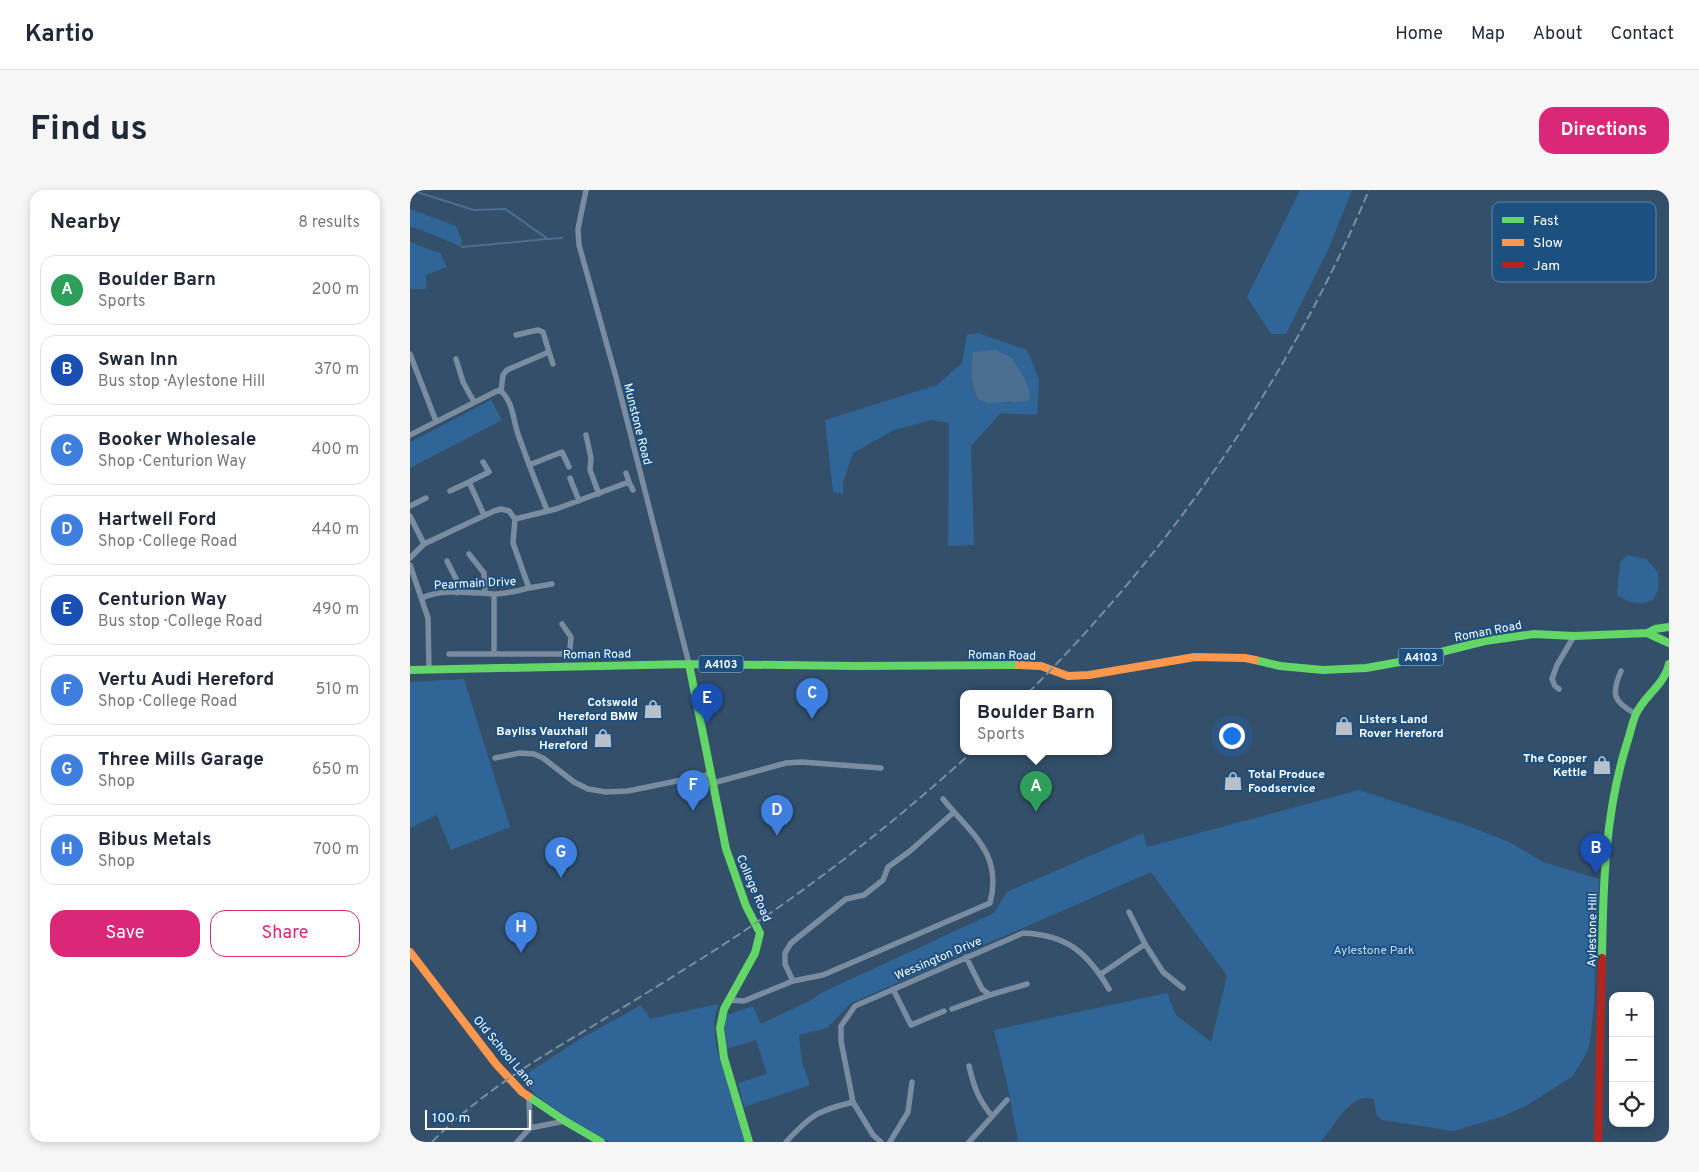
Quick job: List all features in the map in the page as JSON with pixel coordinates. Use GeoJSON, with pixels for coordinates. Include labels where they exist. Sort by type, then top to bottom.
{"type":"FeatureCollection","features":[{"type":"Feature","properties":{"kind":"main road","name":"Roman Road"},"geometry":{"type":"LineString","coordinates":[[410,670],[690,664],[856,666],[1031,665],[1068,676],[1089,675],[1195,657],[1245,658],[1280,666],[1323,670],[1366,668],[1405,661],[1485,641],[1534,634],[1574,636],[1646,633],[1655,629],[1669,628]]}},
{"type":"Feature","properties":{"kind":"main road","name":"Roman Road"},"geometry":{"type":"LineString","coordinates":[[1646,633],[1669,643]]}},
{"type":"Feature","properties":{"kind":"main road","name":"College Road"},"geometry":{"type":"LineString","coordinates":[[690,664],[726,849],[746,906],[760,930],[760,937],[753,956],[728,1000],[721,1019],[720,1035],[749,1142]]}},
{"type":"Feature","properties":{"kind":"main road","name":"Aylestone Hill"},"geometry":{"type":"LineString","coordinates":[[1598,1142],[1604,884],[1611,806],[1622,758],[1636,714],[1646,698],[1668,672],[1669,664]]}},
{"type":"Feature","properties":{"kind":"main road","name":"Old School Lane"},"geometry":{"type":"LineString","coordinates":[[410,952],[496,1064],[518,1089],[564,1121],[601,1142]]}},
{"type":"Feature","properties":{"kind":"street","name":"Munstone Road"},"geometry":{"type":"LineString","coordinates":[[586,190],[578,229],[579,245],[616,377],[690,664]]}},
{"type":"Feature","properties":{"kind":"street"},"geometry":{"type":"LineString","coordinates":[[516,335],[538,330],[543,332],[554,364]]}},
{"type":"Feature","properties":{"kind":"street"},"geometry":{"type":"LineString","coordinates":[[500,391],[503,375],[507,370],[550,352]]}},
{"type":"Feature","properties":{"kind":"street"},"geometry":{"type":"LineString","coordinates":[[410,354],[436,421]]}},
{"type":"Feature","properties":{"kind":"street"},"geometry":{"type":"LineString","coordinates":[[456,359],[464,382],[474,402]]}},
{"type":"Feature","properties":{"kind":"street"},"geometry":{"type":"LineString","coordinates":[[410,435],[474,402],[500,391]]}},
{"type":"Feature","properties":{"kind":"street"},"geometry":{"type":"LineString","coordinates":[[500,391],[504,394],[514,414],[518,434],[547,510]]}},
{"type":"Feature","properties":{"kind":"street"},"geometry":{"type":"LineString","coordinates":[[586,435],[591,458],[590,470],[599,494]]}},
{"type":"Feature","properties":{"kind":"street"},"geometry":{"type":"LineString","coordinates":[[529,465],[562,452],[568,468]]}},
{"type":"Feature","properties":{"kind":"street"},"geometry":{"type":"LineString","coordinates":[[450,491],[489,472],[484,462]]}},
{"type":"Feature","properties":{"kind":"street"},"geometry":{"type":"LineString","coordinates":[[626,473],[633,490]]}},
{"type":"Feature","properties":{"kind":"street"},"geometry":{"type":"LineString","coordinates":[[570,478],[579,501]]}},
{"type":"Feature","properties":{"kind":"street"},"geometry":{"type":"LineString","coordinates":[[469,482],[484,515]]}},
{"type":"Feature","properties":{"kind":"street"},"geometry":{"type":"LineString","coordinates":[[515,519],[556,509],[630,482]]}},
{"type":"Feature","properties":{"kind":"street"},"geometry":{"type":"LineString","coordinates":[[410,506],[426,498]]}},
{"type":"Feature","properties":{"kind":"street"},"geometry":{"type":"LineString","coordinates":[[410,558],[424,544],[484,515],[502,509],[509,511],[515,519],[513,543],[529,588]]}},
{"type":"Feature","properties":{"kind":"street"},"geometry":{"type":"LineString","coordinates":[[410,516],[424,544]]}},
{"type":"Feature","properties":{"kind":"street"},"geometry":{"type":"LineString","coordinates":[[469,554],[484,573],[485,593]]}},
{"type":"Feature","properties":{"kind":"street"},"geometry":{"type":"LineString","coordinates":[[447,561],[455,577],[456,593]]}},
{"type":"Feature","properties":{"kind":"street"},"geometry":{"type":"LineString","coordinates":[[410,565],[428,618],[429,669]]}},
{"type":"Feature","properties":{"kind":"street","name":"Pearmain Drive"},"geometry":{"type":"LineString","coordinates":[[422,598],[429,595],[456,593],[511,593],[552,584]]}},
{"type":"Feature","properties":{"kind":"street"},"geometry":{"type":"LineString","coordinates":[[494,594],[494,654]]}},
{"type":"Feature","properties":{"kind":"street"},"geometry":{"type":"LineString","coordinates":[[449,654],[561,654],[570,649],[571,637],[562,624]]}},
{"type":"Feature","properties":{"kind":"street"},"geometry":{"type":"LineString","coordinates":[[1559,689],[1555,686],[1552,679],[1557,665],[1574,636]]}},
{"type":"Feature","properties":{"kind":"street"},"geometry":{"type":"LineString","coordinates":[[1621,671],[1614,693],[1619,702],[1636,714]]}},
{"type":"Feature","properties":{"kind":"street"},"geometry":{"type":"LineString","coordinates":[[495,758],[534,754],[544,758],[574,782],[588,788],[606,792],[628,791],[711,774]]}},
{"type":"Feature","properties":{"kind":"street"},"geometry":{"type":"LineString","coordinates":[[713,783],[786,763],[802,762],[881,768]]}},
{"type":"Feature","properties":{"kind":"street"},"geometry":{"type":"LineString","coordinates":[[728,1000],[744,1001],[793,981],[824,976],[990,903],[994,888],[994,871],[986,850],[943,799]]}},
{"type":"Feature","properties":{"kind":"street"},"geometry":{"type":"LineString","coordinates":[[793,981],[785,964],[784,953],[790,943],[846,899],[864,895],[882,880],[888,867],[910,851],[954,812]]}},
{"type":"Feature","properties":{"kind":"street"},"geometry":{"type":"LineString","coordinates":[[1129,912],[1145,944],[1163,972],[1184,988]]}},
{"type":"Feature","properties":{"kind":"street","name":"Wessington Drive"},"geometry":{"type":"LineString","coordinates":[[853,1102],[841,1041],[841,1026],[855,1006],[892,989],[1024,933],[1056,937],[1072,946],[1085,955],[1101,974],[1110,989]]}},
{"type":"Feature","properties":{"kind":"street"},"geometry":{"type":"LineString","coordinates":[[1101,974],[1145,944]]}},
{"type":"Feature","properties":{"kind":"street"},"geometry":{"type":"LineString","coordinates":[[966,957],[982,989],[990,995]]}},
{"type":"Feature","properties":{"kind":"street"},"geometry":{"type":"LineString","coordinates":[[952,1009],[1027,984]]}},
{"type":"Feature","properties":{"kind":"street"},"geometry":{"type":"LineString","coordinates":[[892,989],[911,1024],[944,1011]]}},
{"type":"Feature","properties":{"kind":"street"},"geometry":{"type":"LineString","coordinates":[[969,1066],[974,1091],[992,1116]]}},
{"type":"Feature","properties":{"kind":"street"},"geometry":{"type":"LineString","coordinates":[[890,1142],[908,1112],[912,1082]]}},
{"type":"Feature","properties":{"kind":"street"},"geometry":{"type":"LineString","coordinates":[[529,1098],[530,1128]]}},
{"type":"Feature","properties":{"kind":"street"},"geometry":{"type":"LineString","coordinates":[[969,1142],[1007,1100]]}},
{"type":"Feature","properties":{"kind":"street"},"geometry":{"type":"LineString","coordinates":[[786,1142],[804,1122],[820,1111],[853,1102],[873,1135],[881,1142]]}},
{"type":"Feature","properties":{"kind":"street"},"geometry":{"type":"LineString","coordinates":[[517,1142],[530,1128],[564,1121]]}},
{"type":"Feature","properties":{"kind":"green space"},"geometry":{"type":"Polygon","coordinates":[[[1300,190],[1352,190],[1328,250],[1286,334],[1271,334],[1247,297],[1300,190]]]}},
{"type":"Feature","properties":{"kind":"green space"},"geometry":{"type":"Polygon","coordinates":[[[410,209],[456,226],[461,238],[462,247],[410,227],[410,209]]]}},
{"type":"Feature","properties":{"kind":"green space"},"geometry":{"type":"Polygon","coordinates":[[[410,242],[440,253],[447,267],[426,275],[426,289],[410,289],[410,242]]]}},
{"type":"Feature","properties":{"kind":"green space"},"geometry":{"type":"Polygon","coordinates":[[[978,333],[1027,350],[1039,380],[1037,415],[1001,413],[971,446],[974,545],[948,546],[949,423],[932,420],[894,430],[853,453],[843,482],[843,494],[833,492],[825,420],[937,385],[962,363],[967,335],[978,333]],[[974,352],[971,371],[973,387],[978,399],[1011,403],[1030,392],[1024,377],[1012,358],[974,352]]]}},
{"type":"Feature","properties":{"kind":"green space"},"geometry":{"type":"Polygon","coordinates":[[[491,400],[502,420],[410,468],[410,442],[491,400]]]}},
{"type":"Feature","properties":{"kind":"green space"},"geometry":{"type":"Polygon","coordinates":[[[1628,555],[1646,559],[1658,572],[1658,590],[1653,600],[1635,603],[1617,595],[1620,562],[1628,555]]]}},
{"type":"Feature","properties":{"kind":"green space"},"geometry":{"type":"Polygon","coordinates":[[[464,679],[510,827],[451,850],[437,815],[410,828],[410,682],[464,679]]]}},
{"type":"Feature","properties":{"kind":"green space","name":"Aylestone Park"},"geometry":{"type":"Polygon","coordinates":[[[1359,790],[1471,827],[1509,842],[1543,862],[1599,879],[1594,1004],[1587,1052],[1573,1076],[1526,1106],[1501,1117],[1453,1131],[1382,1120],[1376,1114],[1374,1099],[1362,1098],[1353,1103],[1343,1113],[1321,1142],[1016,1142],[1018,1140],[1007,1083],[994,1030],[1167,993],[1176,1015],[1211,1042],[1227,976],[1151,872],[851,1003],[827,1028],[799,1035],[802,1062],[810,1085],[744,1107],[738,1083],[767,1074],[756,1040],[727,1049],[725,1016],[753,1006],[761,1024],[813,999],[821,993],[994,913],[1007,892],[1143,833],[1147,847],[1359,790]]]}},
{"type":"Feature","properties":{"kind":"green space"},"geometry":{"type":"Polygon","coordinates":[[[718,1004],[714,1022],[716,1046],[745,1142],[609,1142],[568,1118],[537,1096],[520,1078],[577,1041],[641,1005],[650,1019],[718,1004]]]}},
{"type":"Feature","properties":{"kind":"shaded area"},"geometry":{"type":"Polygon","coordinates":[[[996,350],[1012,358],[1024,377],[1030,392],[1029,401],[988,403],[978,399],[971,376],[973,352],[996,350]]]}},
{"type":"Feature","properties":{"kind":"waterway"},"geometry":{"type":"LineString","coordinates":[[410,190],[474,210],[505,209],[548,239],[562,238]]}},
{"type":"Feature","properties":{"kind":"waterway"},"geometry":{"type":"LineString","coordinates":[[462,247],[547,239]]}},
{"type":"Feature","properties":{"kind":"railway"},"geometry":{"type":"LineString","coordinates":[[1031,690],[1081,638],[1131,580],[1223,458],[1303,328],[1338,260],[1369,190]]}},
{"type":"Feature","properties":{"kind":"railway"},"geometry":{"type":"LineString","coordinates":[[432,1142],[468,1109],[508,1079],[704,957],[809,885],[876,834],[969,755]]}},
{"type":"Feature","properties":{"kind":"traffic: fast"},"geometry":{"type":"LineString","coordinates":[[1647,633],[1655,629],[1669,627]]}},
{"type":"Feature","properties":{"kind":"traffic: fast"},"geometry":{"type":"LineString","coordinates":[[1255,660],[1280,666],[1323,670],[1366,668],[1405,661],[1485,641],[1534,634],[1574,636],[1647,633],[1669,643]]}},
{"type":"Feature","properties":{"kind":"traffic: fast"},"geometry":{"type":"LineString","coordinates":[[689,664],[726,849],[746,906],[760,933],[755,953],[724,1009],[720,1028],[724,1058],[749,1142]]}},
{"type":"Feature","properties":{"kind":"traffic: fast"},"geometry":{"type":"LineString","coordinates":[[410,670],[689,664],[1019,665]]}},
{"type":"Feature","properties":{"kind":"traffic: fast"},"geometry":{"type":"LineString","coordinates":[[1602,958],[1607,849],[1614,796],[1620,769],[1636,714],[1663,678],[1669,664]]}},
{"type":"Feature","properties":{"kind":"traffic: fast"},"geometry":{"type":"LineString","coordinates":[[528,1096],[601,1142]]}},
{"type":"Feature","properties":{"kind":"traffic: slow"},"geometry":{"type":"LineString","coordinates":[[1019,665],[1041,666],[1068,676],[1089,675],[1195,657],[1255,660]]}},
{"type":"Feature","properties":{"kind":"traffic: slow"},"geometry":{"type":"LineString","coordinates":[[410,952],[496,1064],[528,1096]]}},
{"type":"Feature","properties":{"kind":"traffic: jam"},"geometry":{"type":"LineString","coordinates":[[1598,1142],[1602,958]]}},
{"type":"Feature","properties":{"kind":"place","name":"Cotswold Hereford BMW"},"geometry":{"type":"Point","coordinates":[653,709]}},
{"type":"Feature","properties":{"kind":"place","name":"Booker Wholesale"},"geometry":{"type":"Point","coordinates":[812,719]}},
{"type":"Feature","properties":{"kind":"place","name":"Centurion Way"},"geometry":{"type":"Point","coordinates":[707,724]}},
{"type":"Feature","properties":{"kind":"place","name":"Listers Land Rover Hereford"},"geometry":{"type":"Point","coordinates":[1344,726]}},
{"type":"Feature","properties":{"kind":"place","name":"Bayliss Vauxhall Hereford"},"geometry":{"type":"Point","coordinates":[603,738]}},
{"type":"Feature","properties":{"kind":"place","name":"The Copper Kettle"},"geometry":{"type":"Point","coordinates":[1602,765]}},
{"type":"Feature","properties":{"kind":"place","name":"Total Produce Foodservice"},"geometry":{"type":"Point","coordinates":[1233,781]}},
{"type":"Feature","properties":{"kind":"place","name":"Vertu Audi Hereford"},"geometry":{"type":"Point","coordinates":[693,811]}},
{"type":"Feature","properties":{"kind":"place","name":"Boulder Barn"},"geometry":{"type":"Point","coordinates":[1036,812]}},
{"type":"Feature","properties":{"kind":"place","name":"Hartwell Ford"},"geometry":{"type":"Point","coordinates":[777,836]}},
{"type":"Feature","properties":{"kind":"place","name":"Swan Inn"},"geometry":{"type":"Point","coordinates":[1596,874]}},
{"type":"Feature","properties":{"kind":"place","name":"Three Mills Garage"},"geometry":{"type":"Point","coordinates":[561,878]}},
{"type":"Feature","properties":{"kind":"place","name":"Bibus Metals"},"geometry":{"type":"Point","coordinates":[521,953]}}]}
